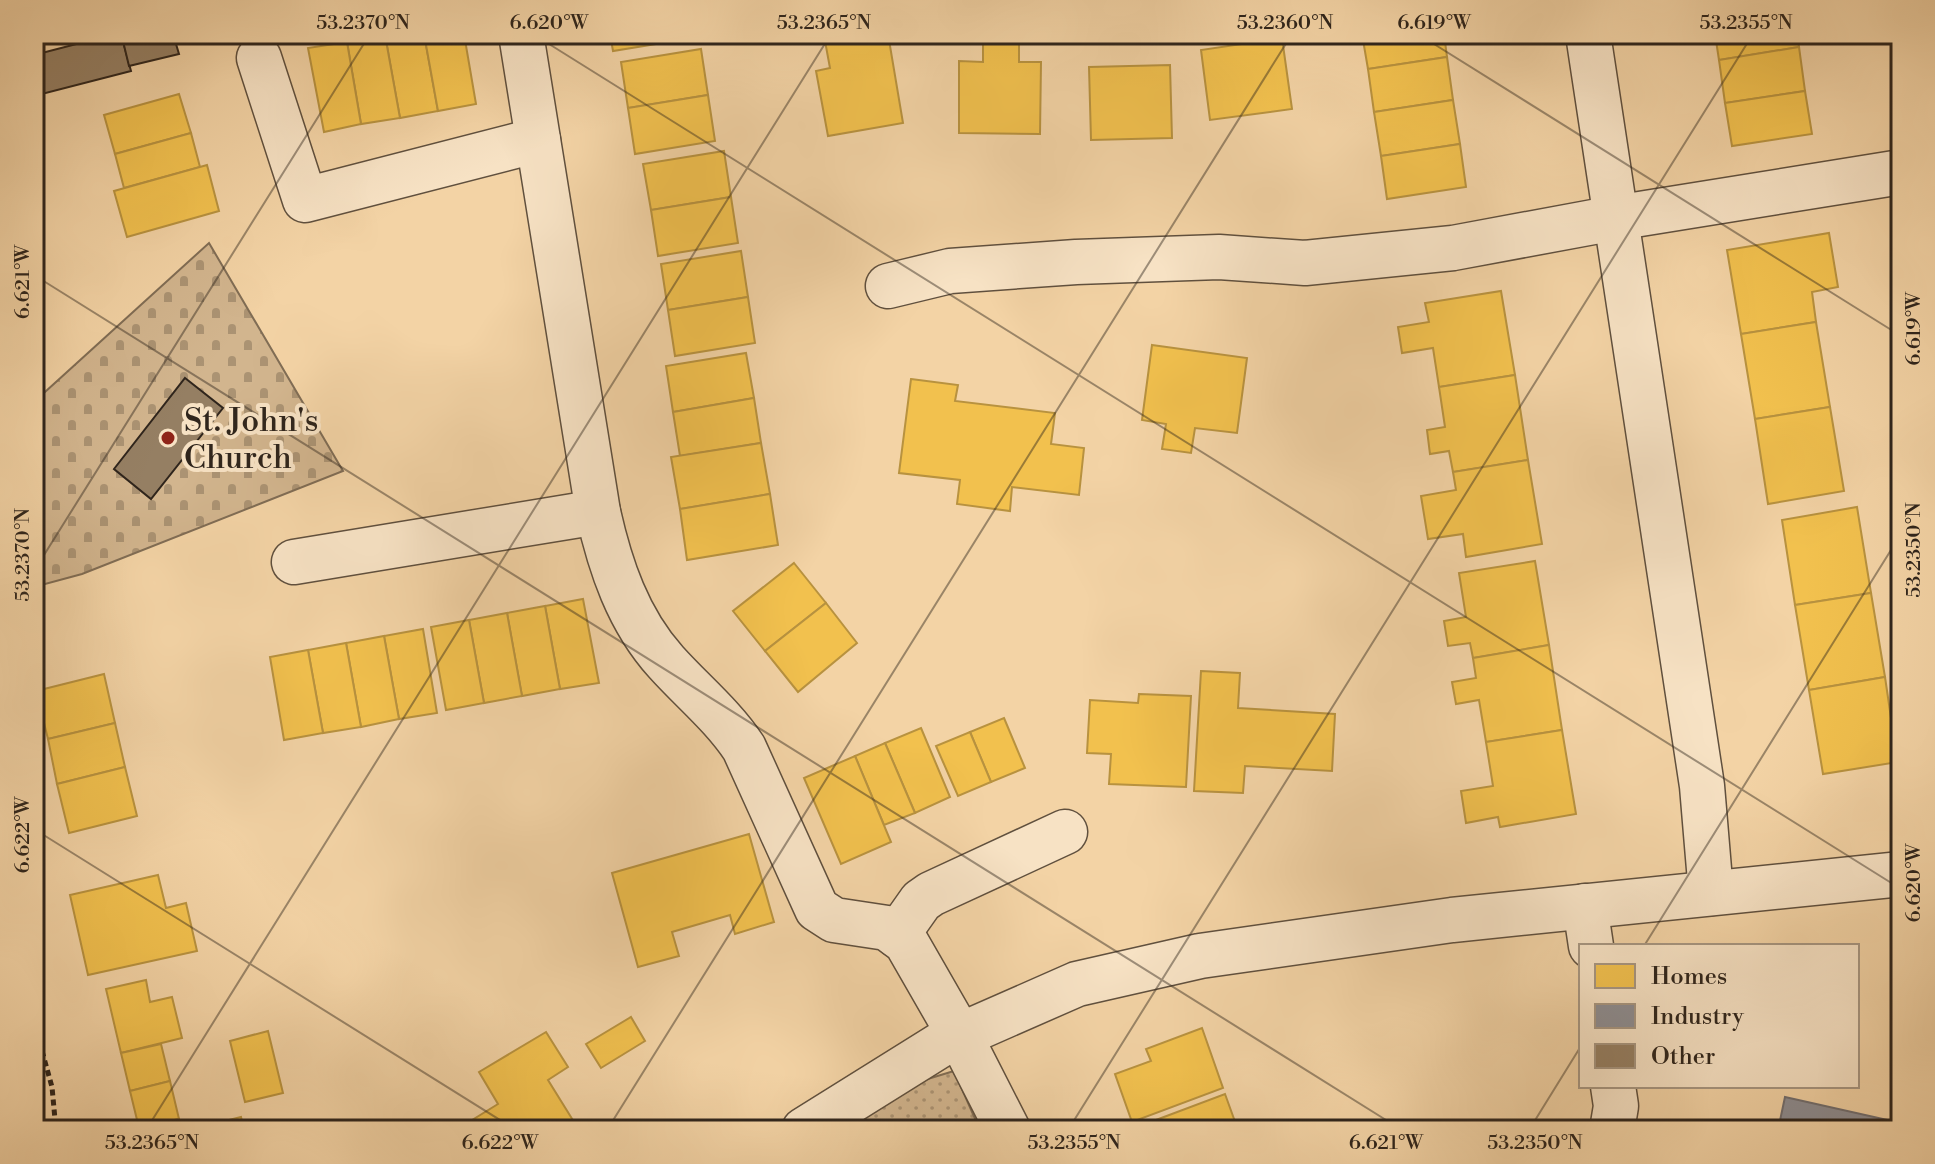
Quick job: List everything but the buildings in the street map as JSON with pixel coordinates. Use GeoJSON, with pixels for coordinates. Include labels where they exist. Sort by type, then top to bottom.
{"type":"FeatureCollection","features":[{"type":"Feature","properties":{"kind":"street"},"geometry":{"type":"LineString","coordinates":[[521,34],[598,512],[614,574],[636,621],[664,660],[728,725],[744,748],[817,909],[834,920],[887,928],[906,942],[960,1036],[1008,1130]]}},
{"type":"Feature","properties":{"kind":"street"},"geometry":{"type":"LineString","coordinates":[[1588,34],[1702,786],[1711,893]]}},
{"type":"Feature","properties":{"kind":"street"},"geometry":{"type":"LineString","coordinates":[[259,58],[305,200],[538,140]]}},
{"type":"Feature","properties":{"kind":"street"},"geometry":{"type":"LineString","coordinates":[[888,286],[950,271],[1076,262],[1219,257],[1305,263],[1453,248],[1615,218],[1901,172]]}},
{"type":"Feature","properties":{"kind":"street"},"geometry":{"type":"LineString","coordinates":[[294,562],[598,512]]}},
{"type":"Feature","properties":{"kind":"street"},"geometry":{"type":"LineString","coordinates":[[897,935],[921,901],[931,894],[1065,832]]}},
{"type":"Feature","properties":{"kind":"street"},"geometry":{"type":"LineString","coordinates":[[804,1130],[945,1042],[1077,984],[1200,956],[1452,920],[1588,926],[1711,893],[1901,874]]}},
{"type":"Feature","properties":{"kind":"street"},"geometry":{"type":"LineString","coordinates":[[1612,1130],[1616,1106],[1613,1088]]}},
{"type":"Feature","properties":{"kind":"path"},"geometry":{"type":"LineString","coordinates":[[34,1022],[52,1087],[56,1130]]}},
{"type":"Feature","properties":{"kind":"green space"},"geometry":{"type":"Polygon","coordinates":[[[209,243],[343,471],[82,574],[34,587],[34,402],[209,243]]]}},
{"type":"Feature","properties":{"kind":"green space"},"geometry":{"type":"Polygon","coordinates":[[[954,1071],[980,1130],[842,1130],[921,1081],[954,1071]]]}},
{"type":"Feature","properties":{"kind":"place","name":"St. John's Church"},"geometry":{"type":"Point","coordinates":[168,438]}}]}
